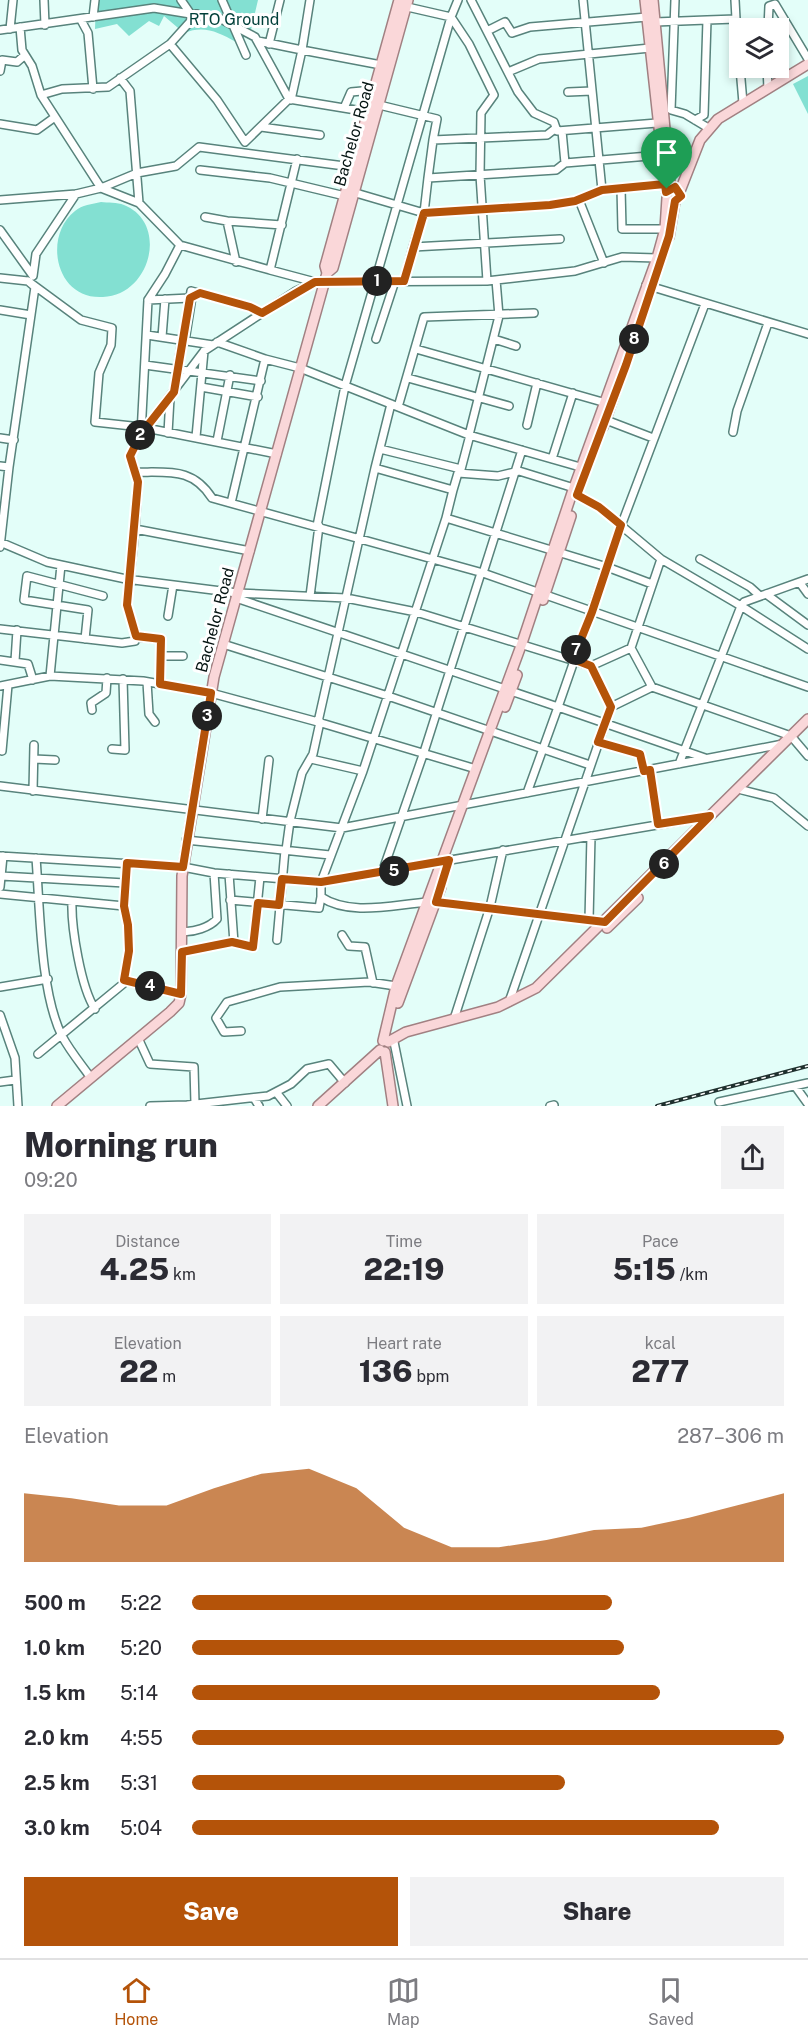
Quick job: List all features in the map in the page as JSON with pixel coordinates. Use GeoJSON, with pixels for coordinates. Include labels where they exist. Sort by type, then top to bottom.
{"type":"FeatureCollection","features":[{"type":"Feature","properties":{"kind":"main road"},"geometry":{"type":"LineString","coordinates":[[585,469],[606,403],[670,232],[672,189],[666,85],[645,0]]}},
{"type":"Feature","properties":{"kind":"main road"},"geometry":{"type":"LineString","coordinates":[[653,0],[650,48],[657,123],[661,155],[672,189]]}},
{"type":"Feature","properties":{"kind":"main road","name":"Bachelor Road"},"geometry":{"type":"LineString","coordinates":[[181,994],[183,867],[211,693],[277,454],[322,279],[333,268],[349,193],[372,106],[373,90],[403,3]]}},
{"type":"Feature","properties":{"kind":"main road","name":"Bachelor Road"},"geometry":{"type":"LineString","coordinates":[[349,193],[352,167],[403,3]]}},
{"type":"Feature","properties":{"kind":"main road"},"geometry":{"type":"LineString","coordinates":[[328,1106],[376,1062],[386,1045],[401,993],[446,861],[576,492],[606,420],[657,258],[672,189],[700,140],[718,119],[808,64]]}},
{"type":"Feature","properties":{"kind":"main road"},"geometry":{"type":"LineString","coordinates":[[386,1045],[492,1012],[536,994],[621,915],[783,744],[795,741],[808,719]]}},
{"type":"Feature","properties":{"kind":"main road"},"geometry":{"type":"LineString","coordinates":[[318,1106],[386,1045],[406,1032],[508,1002],[536,988],[808,726]]}},
{"type":"Feature","properties":{"kind":"main road"},"geometry":{"type":"LineString","coordinates":[[466,805],[476,769],[493,733]]}},
{"type":"Feature","properties":{"kind":"main road"},"geometry":{"type":"LineString","coordinates":[[393,1106],[386,1045],[396,986],[433,902]]}},
{"type":"Feature","properties":{"kind":"main road"},"geometry":{"type":"LineString","coordinates":[[57,1106],[170,1012],[179,1003],[181,994]]}},
{"type":"Feature","properties":{"kind":"street"},"geometry":{"type":"LineString","coordinates":[[10,29],[13,0]]}},
{"type":"Feature","properties":{"kind":"street"},"geometry":{"type":"LineString","coordinates":[[44,0],[45,25]]}},
{"type":"Feature","properties":{"kind":"street"},"geometry":{"type":"LineString","coordinates":[[93,17],[95,0]]}},
{"type":"Feature","properties":{"kind":"street"},"geometry":{"type":"LineString","coordinates":[[181,0],[193,14]]}},
{"type":"Feature","properties":{"kind":"street"},"geometry":{"type":"LineString","coordinates":[[222,0],[246,55]]}},
{"type":"Feature","properties":{"kind":"street"},"geometry":{"type":"LineString","coordinates":[[269,44],[280,0]]}},
{"type":"Feature","properties":{"kind":"street"},"geometry":{"type":"LineString","coordinates":[[237,151],[290,99],[302,50],[310,0]]}},
{"type":"Feature","properties":{"kind":"street"},"geometry":{"type":"LineString","coordinates":[[310,596],[318,526],[345,386],[421,116],[458,0]]}},
{"type":"Feature","properties":{"kind":"street"},"geometry":{"type":"LineString","coordinates":[[471,0],[508,72],[534,112],[554,122],[559,130],[565,163]]}},
{"type":"Feature","properties":{"kind":"street"},"geometry":{"type":"LineString","coordinates":[[583,0],[602,190]]}},
{"type":"Feature","properties":{"kind":"street"},"geometry":{"type":"LineString","coordinates":[[666,85],[675,0]]}},
{"type":"Feature","properties":{"kind":"street"},"geometry":{"type":"LineString","coordinates":[[735,0],[736,18]]}},
{"type":"Feature","properties":{"kind":"street"},"geometry":{"type":"LineString","coordinates":[[770,18],[773,2]]}},
{"type":"Feature","properties":{"kind":"street"},"geometry":{"type":"LineString","coordinates":[[773,2],[808,59]]}},
{"type":"Feature","properties":{"kind":"street"},"geometry":{"type":"LineString","coordinates":[[403,3],[451,17],[469,44],[494,95],[481,112],[480,138],[480,175],[487,281]]}},
{"type":"Feature","properties":{"kind":"street"},"geometry":{"type":"LineString","coordinates":[[0,30],[154,9],[193,14],[231,23],[255,37],[290,99]]}},
{"type":"Feature","properties":{"kind":"street"},"geometry":{"type":"LineString","coordinates":[[41,96],[62,89],[108,87],[170,44],[193,14]]}},
{"type":"Feature","properties":{"kind":"street"},"geometry":{"type":"LineString","coordinates":[[487,31],[505,22],[512,33],[530,27],[585,23],[729,19]]}},
{"type":"Feature","properties":{"kind":"street"},"geometry":{"type":"LineString","coordinates":[[81,20],[88,33],[93,89]]}},
{"type":"Feature","properties":{"kind":"street"},"geometry":{"type":"LineString","coordinates":[[695,120],[704,116],[706,20]]}},
{"type":"Feature","properties":{"kind":"street"},"geometry":{"type":"LineString","coordinates":[[20,27],[22,50],[32,66],[41,96],[101,188],[139,203],[180,245],[270,270],[322,279],[375,281],[487,281],[575,271],[622,257],[657,258]]}},
{"type":"Feature","properties":{"kind":"street"},"geometry":{"type":"LineString","coordinates":[[258,41],[381,64]]}},
{"type":"Feature","properties":{"kind":"street"},"geometry":{"type":"LineString","coordinates":[[170,44],[216,100],[245,142]]}},
{"type":"Feature","properties":{"kind":"street"},"geometry":{"type":"LineString","coordinates":[[508,72],[539,59],[650,48]]}},
{"type":"Feature","properties":{"kind":"street"},"geometry":{"type":"LineString","coordinates":[[0,71],[2,60],[17,62],[25,55]]}},
{"type":"Feature","properties":{"kind":"street"},"geometry":{"type":"LineString","coordinates":[[120,78],[130,91],[139,203]]}},
{"type":"Feature","properties":{"kind":"street"},"geometry":{"type":"LineString","coordinates":[[741,78],[743,103]]}},
{"type":"Feature","properties":{"kind":"street"},"geometry":{"type":"LineString","coordinates":[[768,78],[768,88]]}},
{"type":"Feature","properties":{"kind":"street"},"geometry":{"type":"LineString","coordinates":[[344,108],[351,92],[373,90]]}},
{"type":"Feature","properties":{"kind":"street"},"geometry":{"type":"LineString","coordinates":[[568,92],[592,90]]}},
{"type":"Feature","properties":{"kind":"street"},"geometry":{"type":"LineString","coordinates":[[290,99],[344,108],[372,106],[437,119],[424,213],[404,281]]}},
{"type":"Feature","properties":{"kind":"street"},"geometry":{"type":"LineString","coordinates":[[667,111],[695,120],[710,129]]}},
{"type":"Feature","properties":{"kind":"street"},"geometry":{"type":"LineString","coordinates":[[0,123],[37,129],[55,117]]}},
{"type":"Feature","properties":{"kind":"street"},"geometry":{"type":"LineString","coordinates":[[433,140],[547,135],[559,130],[657,123]]}},
{"type":"Feature","properties":{"kind":"street"},"geometry":{"type":"LineString","coordinates":[[261,127],[320,135]]}},
{"type":"Feature","properties":{"kind":"street"},"geometry":{"type":"LineString","coordinates":[[0,200],[76,194],[101,188],[137,173],[176,166],[199,147],[352,167]]}},
{"type":"Feature","properties":{"kind":"street"},"geometry":{"type":"LineString","coordinates":[[428,178],[556,170],[565,163],[661,155]]}},
{"type":"Feature","properties":{"kind":"street"},"geometry":{"type":"LineString","coordinates":[[270,270],[297,159]]}},
{"type":"Feature","properties":{"kind":"street"},"geometry":{"type":"LineString","coordinates":[[200,170],[270,178],[292,185],[349,193],[424,213],[526,207],[579,200],[602,190],[621,188],[672,189]]}},
{"type":"Feature","properties":{"kind":"street"},"geometry":{"type":"LineString","coordinates":[[621,188],[622,229],[665,229]]}},
{"type":"Feature","properties":{"kind":"street"},"geometry":{"type":"LineString","coordinates":[[0,230],[33,276],[36,254],[76,194]]}},
{"type":"Feature","properties":{"kind":"street"},"geometry":{"type":"LineString","coordinates":[[579,200],[604,262]]}},
{"type":"Feature","properties":{"kind":"street"},"geometry":{"type":"LineString","coordinates":[[205,217],[282,225]]}},
{"type":"Feature","properties":{"kind":"street"},"geometry":{"type":"LineString","coordinates":[[227,221],[236,262]]}},
{"type":"Feature","properties":{"kind":"street"},"geometry":{"type":"LineString","coordinates":[[413,247],[560,239]]}},
{"type":"Feature","properties":{"kind":"street"},"geometry":{"type":"LineString","coordinates":[[143,430],[148,300],[180,245]]}},
{"type":"Feature","properties":{"kind":"street"},"geometry":{"type":"LineString","coordinates":[[0,278],[28,281],[81,320],[112,328],[111,345],[99,373],[95,422],[246,445],[277,454]]}},
{"type":"Feature","properties":{"kind":"street"},"geometry":{"type":"LineString","coordinates":[[0,629],[129,643],[135,640],[136,636],[127,605],[135,529],[136,472],[130,456],[143,430],[209,345],[322,279]]}},
{"type":"Feature","properties":{"kind":"street"},"geometry":{"type":"LineString","coordinates":[[230,900],[319,908],[321,882],[363,771],[434,558],[460,471],[488,370],[499,316],[496,280]]}},
{"type":"Feature","properties":{"kind":"street"},"geometry":{"type":"LineString","coordinates":[[0,547],[3,498],[14,440],[35,287],[28,281]]}},
{"type":"Feature","properties":{"kind":"street"},"geometry":{"type":"LineString","coordinates":[[376,339],[394,281]]}},
{"type":"Feature","properties":{"kind":"street"},"geometry":{"type":"LineString","coordinates":[[649,286],[808,334]]}},
{"type":"Feature","properties":{"kind":"street"},"geometry":{"type":"LineString","coordinates":[[168,433],[172,395],[191,291],[250,307],[262,313]]}},
{"type":"Feature","properties":{"kind":"street"},"geometry":{"type":"LineString","coordinates":[[148,300],[190,298]]}},
{"type":"Feature","properties":{"kind":"street"},"geometry":{"type":"LineString","coordinates":[[162,337],[165,299]]}},
{"type":"Feature","properties":{"kind":"street"},"geometry":{"type":"LineString","coordinates":[[527,793],[621,525],[705,304]]}},
{"type":"Feature","properties":{"kind":"street"},"geometry":{"type":"LineString","coordinates":[[0,310],[31,315]]}},
{"type":"Feature","properties":{"kind":"street"},"geometry":{"type":"LineString","coordinates":[[277,940],[279,905],[290,822],[303,771],[311,759],[327,676],[380,449],[394,406],[408,378],[424,317],[534,313]]}},
{"type":"Feature","properties":{"kind":"street"},"geometry":{"type":"LineString","coordinates":[[733,432],[737,411],[768,323]]}},
{"type":"Feature","properties":{"kind":"street"},"geometry":{"type":"LineString","coordinates":[[147,335],[209,345],[300,368],[469,435],[585,469]]}},
{"type":"Feature","properties":{"kind":"street"},"geometry":{"type":"LineString","coordinates":[[494,339],[516,346]]}},
{"type":"Feature","properties":{"kind":"street"},"geometry":{"type":"LineString","coordinates":[[196,437],[201,387],[209,345]]}},
{"type":"Feature","properties":{"kind":"street"},"geometry":{"type":"LineString","coordinates":[[416,349],[606,403]]}},
{"type":"Feature","properties":{"kind":"street"},"geometry":{"type":"LineString","coordinates":[[231,503],[258,397],[265,359]]}},
{"type":"Feature","properties":{"kind":"street"},"geometry":{"type":"LineString","coordinates":[[145,365],[261,381]]}},
{"type":"Feature","properties":{"kind":"street"},"geometry":{"type":"LineString","coordinates":[[217,441],[230,375]]}},
{"type":"Feature","properties":{"kind":"street"},"geometry":{"type":"LineString","coordinates":[[408,378],[509,406]]}},
{"type":"Feature","properties":{"kind":"street"},"geometry":{"type":"LineString","coordinates":[[527,425],[537,383]]}},
{"type":"Feature","properties":{"kind":"street"},"geometry":{"type":"LineString","coordinates":[[201,387],[258,397]]}},
{"type":"Feature","properties":{"kind":"street"},"geometry":{"type":"LineString","coordinates":[[552,459],[573,393]]}},
{"type":"Feature","properties":{"kind":"street"},"geometry":{"type":"LineString","coordinates":[[606,420],[653,438]]}},
{"type":"Feature","properties":{"kind":"street"},"geometry":{"type":"LineString","coordinates":[[0,438],[14,440]]}},
{"type":"Feature","properties":{"kind":"street"},"geometry":{"type":"LineString","coordinates":[[380,449],[460,471],[498,476],[516,472],[532,472],[576,492],[599,507],[661,559],[808,649]]}},
{"type":"Feature","properties":{"kind":"street"},"geometry":{"type":"LineString","coordinates":[[382,873],[424,752],[522,450]]}},
{"type":"Feature","properties":{"kind":"street"},"geometry":{"type":"LineString","coordinates":[[0,466],[9,467]]}},
{"type":"Feature","properties":{"kind":"street"},"geometry":{"type":"LineString","coordinates":[[375,468],[453,490]]}},
{"type":"Feature","properties":{"kind":"street"},"geometry":{"type":"LineString","coordinates":[[136,472],[186,475],[197,479],[212,498],[482,573],[638,627],[719,658],[808,687]]}},
{"type":"Feature","properties":{"kind":"street"},"geometry":{"type":"LineString","coordinates":[[446,518],[607,567],[652,584]]}},
{"type":"Feature","properties":{"kind":"street"},"geometry":{"type":"LineString","coordinates":[[135,529],[250,551]]}},
{"type":"Feature","properties":{"kind":"street"},"geometry":{"type":"LineString","coordinates":[[0,542],[61,565],[129,580],[237,596],[346,598],[416,612],[524,643],[591,666],[611,707]]}},
{"type":"Feature","properties":{"kind":"street"},"geometry":{"type":"LineString","coordinates":[[661,559],[631,648],[652,687],[795,741],[808,755]]}},
{"type":"Feature","properties":{"kind":"street"},"geometry":{"type":"LineString","coordinates":[[700,559],[808,624]]}},
{"type":"Feature","properties":{"kind":"street"},"geometry":{"type":"LineString","coordinates":[[50,676],[61,565]]}},
{"type":"Feature","properties":{"kind":"street"},"geometry":{"type":"LineString","coordinates":[[85,639],[88,610],[24,600],[27,576],[103,596]]}},
{"type":"Feature","properties":{"kind":"street"},"geometry":{"type":"LineString","coordinates":[[679,764],[741,606],[763,595],[808,579]]}},
{"type":"Feature","properties":{"kind":"street"},"geometry":{"type":"LineString","coordinates":[[800,583],[808,594]]}},
{"type":"Feature","properties":{"kind":"street"},"geometry":{"type":"LineString","coordinates":[[168,616],[173,585]]}},
{"type":"Feature","properties":{"kind":"street"},"geometry":{"type":"LineString","coordinates":[[237,596],[707,759]]}},
{"type":"Feature","properties":{"kind":"street"},"geometry":{"type":"LineString","coordinates":[[15,661],[17,630]]}},
{"type":"Feature","properties":{"kind":"street"},"geometry":{"type":"LineString","coordinates":[[136,636],[161,639],[160,684]]}},
{"type":"Feature","properties":{"kind":"street"},"geometry":{"type":"LineString","coordinates":[[223,644],[388,696],[590,765]]}},
{"type":"Feature","properties":{"kind":"street"},"geometry":{"type":"LineString","coordinates":[[591,666],[631,648]]}},
{"type":"Feature","properties":{"kind":"street"},"geometry":{"type":"LineString","coordinates":[[161,656],[183,656]]}},
{"type":"Feature","properties":{"kind":"street"},"geometry":{"type":"LineString","coordinates":[[0,660],[28,663],[33,680]]}},
{"type":"Feature","properties":{"kind":"street"},"geometry":{"type":"LineString","coordinates":[[3,751],[4,686],[50,676],[107,678],[211,693],[424,752],[476,769]]}},
{"type":"Feature","properties":{"kind":"street"},"geometry":{"type":"LineString","coordinates":[[92,711],[91,704],[106,693],[107,678]]}},
{"type":"Feature","properties":{"kind":"street"},"geometry":{"type":"LineString","coordinates":[[112,749],[125,750],[123,679]]}},
{"type":"Feature","properties":{"kind":"street"},"geometry":{"type":"LineString","coordinates":[[147,682],[149,714],[155,722]]}},
{"type":"Feature","properties":{"kind":"street"},"geometry":{"type":"LineString","coordinates":[[508,1002],[611,707],[652,687]]}},
{"type":"Feature","properties":{"kind":"street"},"geometry":{"type":"LineString","coordinates":[[598,742],[640,754],[647,770],[658,824]]}},
{"type":"Feature","properties":{"kind":"street"},"geometry":{"type":"LineString","coordinates":[[0,786],[191,812],[342,828],[783,744]]}},
{"type":"Feature","properties":{"kind":"street"},"geometry":{"type":"LineString","coordinates":[[33,791],[34,745]]}},
{"type":"Feature","properties":{"kind":"street"},"geometry":{"type":"LineString","coordinates":[[34,759],[55,760]]}},
{"type":"Feature","properties":{"kind":"street"},"geometry":{"type":"LineString","coordinates":[[311,759],[363,771]]}},
{"type":"Feature","properties":{"kind":"street"},"geometry":{"type":"LineString","coordinates":[[262,819],[269,760]]}},
{"type":"Feature","properties":{"kind":"street"},"geometry":{"type":"LineString","coordinates":[[742,790],[774,798],[808,826]]}},
{"type":"Feature","properties":{"kind":"street"},"geometry":{"type":"LineString","coordinates":[[0,886],[2,856],[183,867],[214,873],[321,882],[564,839],[713,816]]}},
{"type":"Feature","properties":{"kind":"street"},"geometry":{"type":"LineString","coordinates":[[589,920],[591,836]]}},
{"type":"Feature","properties":{"kind":"street"},"geometry":{"type":"LineString","coordinates":[[186,840],[330,855]]}},
{"type":"Feature","properties":{"kind":"street"},"geometry":{"type":"LineString","coordinates":[[454,1019],[490,907],[502,850]]}},
{"type":"Feature","properties":{"kind":"street"},"geometry":{"type":"LineString","coordinates":[[36,858],[48,980],[62,1035],[91,1078]]}},
{"type":"Feature","properties":{"kind":"street"},"geometry":{"type":"LineString","coordinates":[[38,1054],[95,1009],[124,980],[129,951],[128,925],[124,906],[127,863]]}},
{"type":"Feature","properties":{"kind":"street"},"geometry":{"type":"LineString","coordinates":[[182,931],[190,932],[213,924],[218,919],[214,873]]}},
{"type":"Feature","properties":{"kind":"street"},"geometry":{"type":"LineString","coordinates":[[230,874],[234,943]]}},
{"type":"Feature","properties":{"kind":"street"},"geometry":{"type":"LineString","coordinates":[[1,876],[125,883]]}},
{"type":"Feature","properties":{"kind":"street"},"geometry":{"type":"LineString","coordinates":[[182,952],[234,943],[253,947],[260,877]]}},
{"type":"Feature","properties":{"kind":"street"},"geometry":{"type":"LineString","coordinates":[[0,894],[124,906]]}},
{"type":"Feature","properties":{"kind":"street"},"geometry":{"type":"LineString","coordinates":[[321,897],[340,907],[405,907],[433,902],[605,922]]}},
{"type":"Feature","properties":{"kind":"street"},"geometry":{"type":"LineString","coordinates":[[72,901],[72,921],[87,998],[95,1009]]}},
{"type":"Feature","properties":{"kind":"street"},"geometry":{"type":"LineString","coordinates":[[342,935],[349,946],[365,947],[373,983]]}},
{"type":"Feature","properties":{"kind":"street"},"geometry":{"type":"LineString","coordinates":[[0,987],[48,980]]}},
{"type":"Feature","properties":{"kind":"street"},"geometry":{"type":"LineString","coordinates":[[124,980],[181,994]]}},
{"type":"Feature","properties":{"kind":"street"},"geometry":{"type":"LineString","coordinates":[[241,1031],[224,1032],[216,1018],[227,1002],[280,987],[373,983],[396,986]]}},
{"type":"Feature","properties":{"kind":"street"},"geometry":{"type":"LineString","coordinates":[[0,1015],[15,1058],[18,1106]]}},
{"type":"Feature","properties":{"kind":"street"},"geometry":{"type":"LineString","coordinates":[[138,1038],[150,1064],[194,1067],[195,1104]]}},
{"type":"Feature","properties":{"kind":"street"},"geometry":{"type":"LineString","coordinates":[[386,1045],[407,1106]]}},
{"type":"Feature","properties":{"kind":"street"},"geometry":{"type":"LineString","coordinates":[[150,1106],[254,1098],[276,1092],[291,1084],[307,1069],[329,1064],[345,1083]]}},
{"type":"Feature","properties":{"kind":"street"},"geometry":{"type":"LineString","coordinates":[[0,1082],[15,1080]]}},
{"type":"Feature","properties":{"kind":"street"},"geometry":{"type":"LineString","coordinates":[[718,1102],[808,1083]]}},
{"type":"Feature","properties":{"kind":"street"},"geometry":{"type":"LineString","coordinates":[[795,1086],[808,1103]]}},
{"type":"Feature","properties":{"kind":"street"},"geometry":{"type":"LineString","coordinates":[[276,1092],[287,1106]]}},
{"type":"Feature","properties":{"kind":"street"},"geometry":{"type":"LineString","coordinates":[[254,1098],[259,1106]]}},
{"type":"Feature","properties":{"kind":"green space","name":"RTO Ground"},"geometry":{"type":"Polygon","coordinates":[[[96,0],[258,0],[250,34],[236,42],[211,31],[198,30],[184,33],[164,16],[159,26],[149,21],[129,36],[117,24],[95,29],[96,0]]]}},
{"type":"Feature","properties":{"kind":"green space"},"geometry":{"type":"Polygon","coordinates":[[[808,76],[808,114],[793,84],[808,76]]]}},
{"type":"Feature","properties":{"kind":"green space"},"geometry":{"type":"Polygon","coordinates":[[[101,202],[121,204],[138,214],[146,227],[150,241],[143,272],[133,284],[120,293],[103,297],[87,295],[74,288],[65,278],[59,264],[57,250],[59,235],[65,222],[75,211],[101,202]]]}},
{"type":"Feature","properties":{"kind":"railway"},"geometry":{"type":"LineString","coordinates":[[657,1106],[808,1066]]}},
{"type":"Feature","properties":{"kind":"route"},"geometry":{"type":"LineString","coordinates":[[665,184],[666,192],[667,189],[675,187],[679,189],[681,196],[675,201],[672,226],[626,365],[577,495],[599,507],[621,525],[592,612],[573,659],[591,666],[611,707],[598,742],[640,754],[644,771],[650,770],[658,824],[710,816],[605,922],[436,902],[449,860],[321,882],[282,879],[279,905],[258,903],[253,947],[232,942],[182,952],[181,994],[124,980],[129,951],[128,925],[124,906],[127,863],[183,867],[211,693],[160,684],[161,639],[136,636],[127,605],[138,482],[130,456],[141,434],[145,432],[174,392],[190,298],[200,293],[250,307],[262,313],[296,291],[315,282],[404,281],[424,213],[550,205],[590,197],[602,190],[665,184]]}}]}
